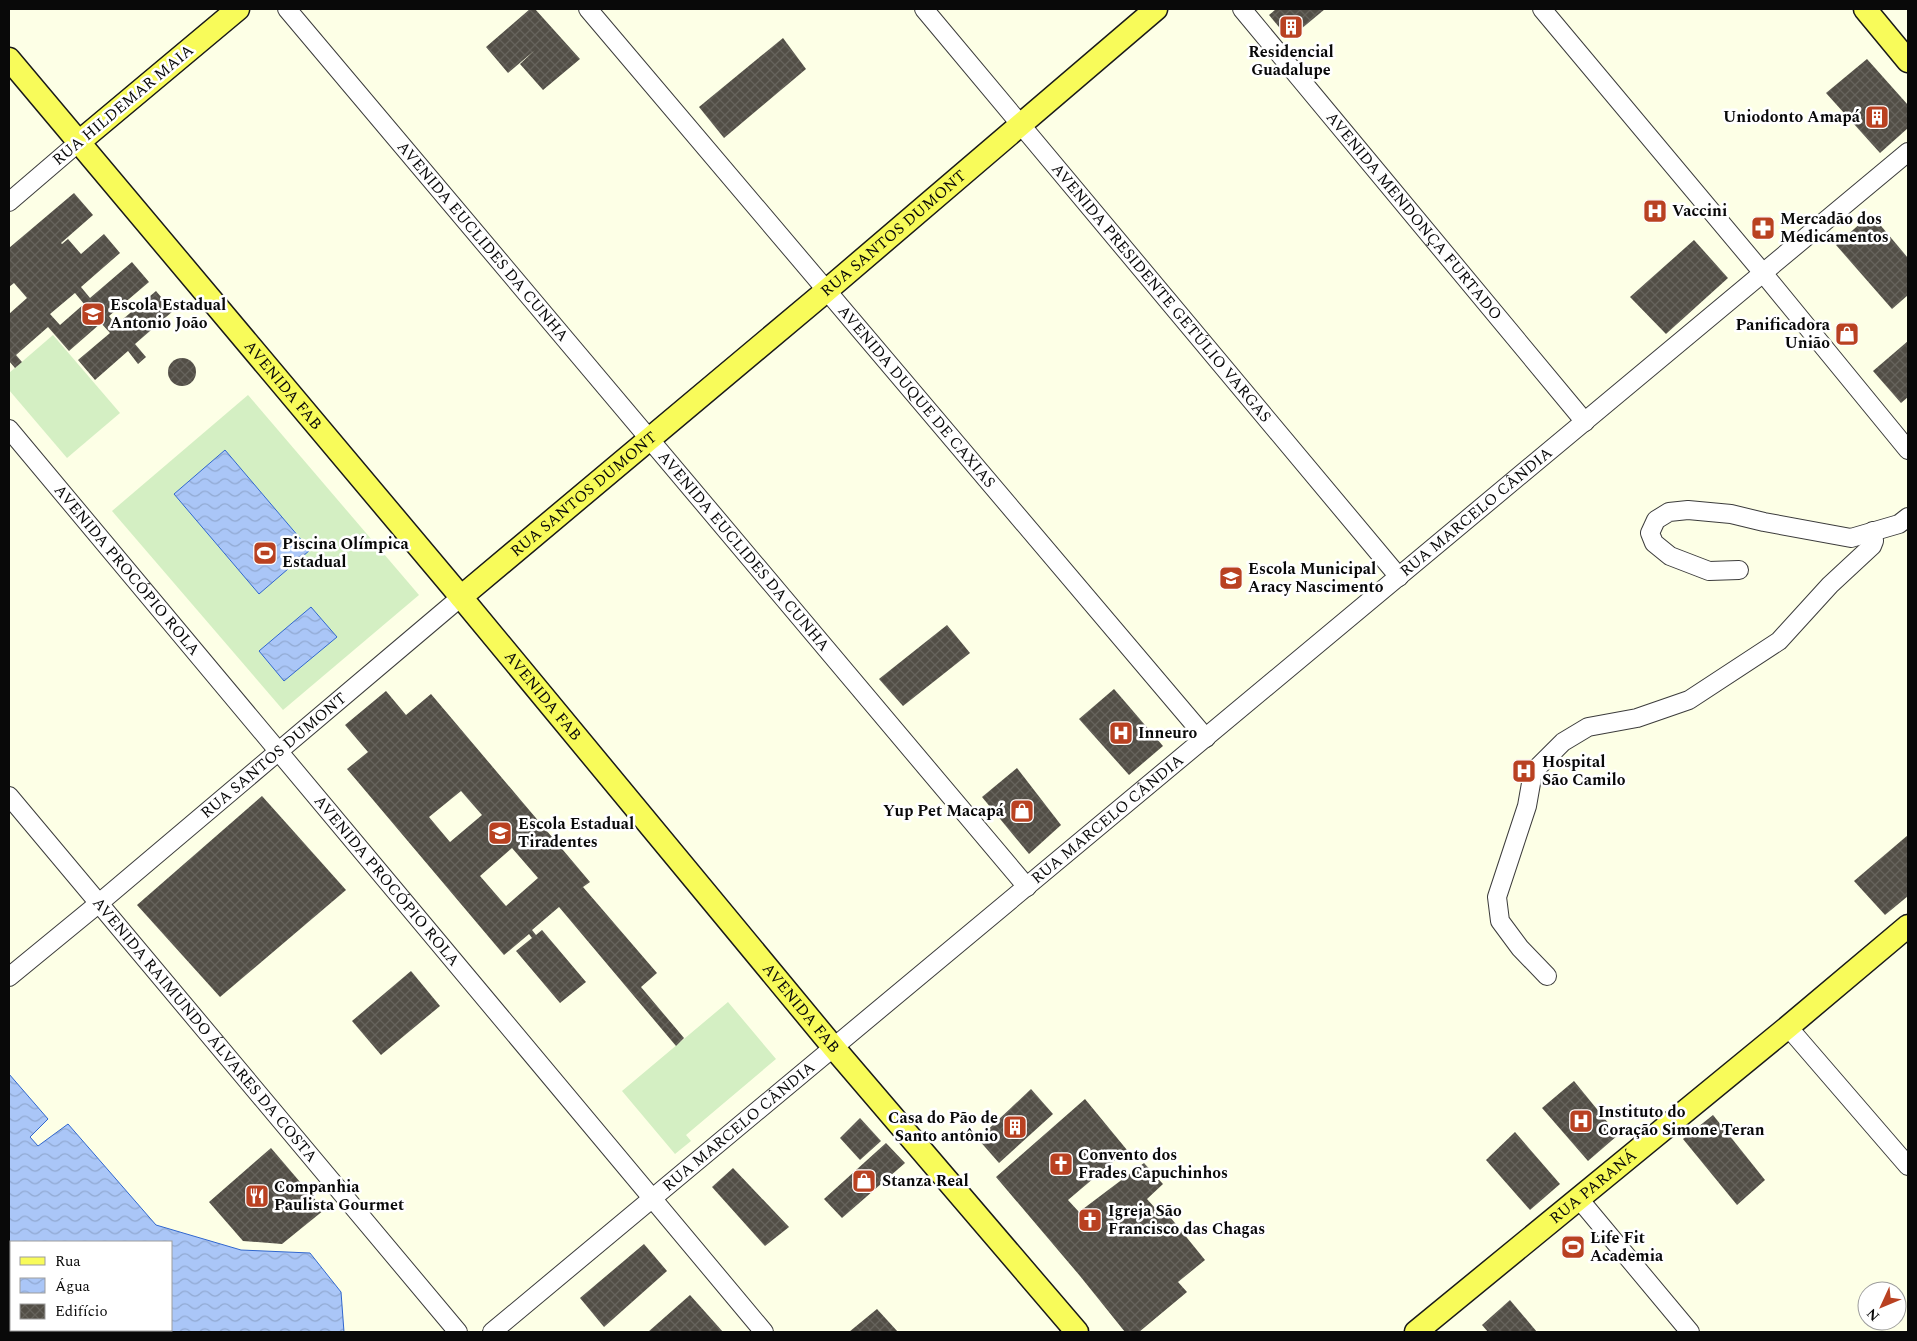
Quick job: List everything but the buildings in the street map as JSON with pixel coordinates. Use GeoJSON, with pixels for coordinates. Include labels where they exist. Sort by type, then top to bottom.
{"type":"FeatureCollection","features":[{"type":"Feature","properties":{"kind":"main road","name":"RUA HILDEMAR MAIA"},"geometry":{"type":"LineString","coordinates":[[79,142],[238,9]]}},
{"type":"Feature","properties":{"kind":"main road","name":"RUA SANTOS DUMONT"},"geometry":{"type":"LineString","coordinates":[[461,597],[826,291],[1156,9]]}},
{"type":"Feature","properties":{"kind":"main road"},"geometry":{"type":"LineString","coordinates":[[1865,9],[1908,61]]}},
{"type":"Feature","properties":{"kind":"main road","name":"AVENIDA FAB"},"geometry":{"type":"LineString","coordinates":[[9,59],[461,597],[834,1048],[1077,1332]]}},
{"type":"Feature","properties":{"kind":"main road","name":"RUA PARANÁ"},"geometry":{"type":"LineString","coordinates":[[1416,1332],[1788,1027],[1908,926]]}},
{"type":"Feature","properties":{"kind":"street","name":"AVENIDA EUCLIDES DA CUNHA"},"geometry":{"type":"LineString","coordinates":[[287,9],[1027,887]]}},
{"type":"Feature","properties":{"kind":"street","name":"AVENIDA DUQUE DE CAXIAS"},"geometry":{"type":"LineString","coordinates":[[588,9],[1206,738]]}},
{"type":"Feature","properties":{"kind":"street","name":"AVENIDA PRESIDENTE GETÚLIO VARGAS"},"geometry":{"type":"LineString","coordinates":[[924,9],[1399,577]]}},
{"type":"Feature","properties":{"kind":"street","name":"AVENIDA MENDONÇA FURTADO"},"geometry":{"type":"LineString","coordinates":[[1242,9],[1585,422]]}},
{"type":"Feature","properties":{"kind":"street"},"geometry":{"type":"LineString","coordinates":[[1542,9],[1908,450]]}},
{"type":"Feature","properties":{"kind":"street","name":"RUA HILDEMAR MAIA"},"geometry":{"type":"LineString","coordinates":[[9,202],[79,142]]}},
{"type":"Feature","properties":{"kind":"street","name":"RUA MARCELO CÂNDIA"},"geometry":{"type":"LineString","coordinates":[[492,1332],[1908,152]]}},
{"type":"Feature","properties":{"kind":"street","name":"AVENIDA PROCÓPIO ROLA"},"geometry":{"type":"LineString","coordinates":[[9,429],[764,1332]]}},
{"type":"Feature","properties":{"kind":"street"},"geometry":{"type":"LineString","coordinates":[[1739,570],[1709,571],[1670,556],[1654,543],[1650,533],[1656,520],[1669,512],[1688,510],[1731,514],[1851,538],[1898,524],[1908,517]]}},
{"type":"Feature","properties":{"kind":"street"},"geometry":{"type":"LineString","coordinates":[[1547,976],[1520,948],[1500,921],[1497,897],[1527,806],[1533,772],[1563,742],[1588,727],[1637,718],[1689,700],[1779,641],[1830,585],[1872,546],[1874,541],[1873,531]]}},
{"type":"Feature","properties":{"kind":"street","name":"RUA SANTOS DUMONT"},"geometry":{"type":"LineString","coordinates":[[9,977],[461,597]]}},
{"type":"Feature","properties":{"kind":"street","name":"AVENIDA RAIMUNDO ÁLVARES DA COSTA"},"geometry":{"type":"LineString","coordinates":[[9,796],[458,1332]]}},
{"type":"Feature","properties":{"kind":"street"},"geometry":{"type":"LineString","coordinates":[[1788,1027],[1908,1166]]}},
{"type":"Feature","properties":{"kind":"street"},"geometry":{"type":"LineString","coordinates":[[1578,1199],[1690,1332]]}},
{"type":"Feature","properties":{"kind":"green space"},"geometry":{"type":"Polygon","coordinates":[[[53,335],[120,413],[67,458],[9,390],[9,373],[53,335]]]}},
{"type":"Feature","properties":{"kind":"green space","name":"Piscina Olímpica Estadual"},"geometry":{"type":"Polygon","coordinates":[[[248,395],[419,595],[283,710],[112,511],[248,395]]]}},
{"type":"Feature","properties":{"kind":"green space"},"geometry":{"type":"Polygon","coordinates":[[[728,1002],[776,1059],[686,1135],[691,1141],[675,1154],[622,1091],[728,1002]]]}},
{"type":"Feature","properties":{"kind":"water"},"geometry":{"type":"Polygon","coordinates":[[[225,450],[310,550],[259,594],[174,494],[225,450]]]}},
{"type":"Feature","properties":{"kind":"water"},"geometry":{"type":"Polygon","coordinates":[[[311,607],[337,637],[284,681],[259,651],[311,607]]]}},
{"type":"Feature","properties":{"kind":"water"},"geometry":{"type":"Polygon","coordinates":[[[9,1074],[48,1119],[30,1137],[38,1146],[68,1124],[156,1225],[241,1250],[310,1253],[341,1292],[344,1332],[9,1332],[9,1074]]]}},
{"type":"Feature","properties":{"kind":"place","name":"Residencial Guadalupe"},"geometry":{"type":"Point","coordinates":[1291,27]}},
{"type":"Feature","properties":{"kind":"place","name":"Uniodonto Amapá"},"geometry":{"type":"Point","coordinates":[1877,117]}},
{"type":"Feature","properties":{"kind":"place","name":"Vaccini"},"geometry":{"type":"Point","coordinates":[1655,211]}},
{"type":"Feature","properties":{"kind":"place","name":"Mercadão dos Medicamentos"},"geometry":{"type":"Point","coordinates":[1763,228]}},
{"type":"Feature","properties":{"kind":"place","name":"Escola Estadual Antonio João"},"geometry":{"type":"Point","coordinates":[93,314]}},
{"type":"Feature","properties":{"kind":"place","name":"Panificadora União"},"geometry":{"type":"Point","coordinates":[1847,334]}},
{"type":"Feature","properties":{"kind":"place","name":"Piscina Olímpica Estadual"},"geometry":{"type":"Point","coordinates":[265,553]}},
{"type":"Feature","properties":{"kind":"place","name":"Escola Municipal Aracy Nascimento"},"geometry":{"type":"Point","coordinates":[1231,578]}},
{"type":"Feature","properties":{"kind":"place","name":"Inneuro"},"geometry":{"type":"Point","coordinates":[1121,733]}},
{"type":"Feature","properties":{"kind":"place","name":"Hospital São Camilo"},"geometry":{"type":"Point","coordinates":[1524,771]}},
{"type":"Feature","properties":{"kind":"place","name":"Yup Pet Macapá"},"geometry":{"type":"Point","coordinates":[1022,811]}},
{"type":"Feature","properties":{"kind":"place","name":"Escola Estadual Tiradentes"},"geometry":{"type":"Point","coordinates":[500,833]}},
{"type":"Feature","properties":{"kind":"place","name":"Instituto do Coração Simone Teran"},"geometry":{"type":"Point","coordinates":[1581,1121]}},
{"type":"Feature","properties":{"kind":"place","name":"Casa do Pão de Santo antônio"},"geometry":{"type":"Point","coordinates":[1015,1127]}},
{"type":"Feature","properties":{"kind":"place","name":"Convento dos Frades Capuchinhos"},"geometry":{"type":"Point","coordinates":[1061,1164]}},
{"type":"Feature","properties":{"kind":"place","name":"Stanza Real"},"geometry":{"type":"Point","coordinates":[864,1181]}},
{"type":"Feature","properties":{"kind":"place","name":"Companhia Paulista Gourmet"},"geometry":{"type":"Point","coordinates":[257,1196]}},
{"type":"Feature","properties":{"kind":"place","name":"Igreja São Francisco das Chagas"},"geometry":{"type":"Point","coordinates":[1090,1220]}},
{"type":"Feature","properties":{"kind":"place","name":"Life Fit Academia"},"geometry":{"type":"Point","coordinates":[1573,1247]}}]}
